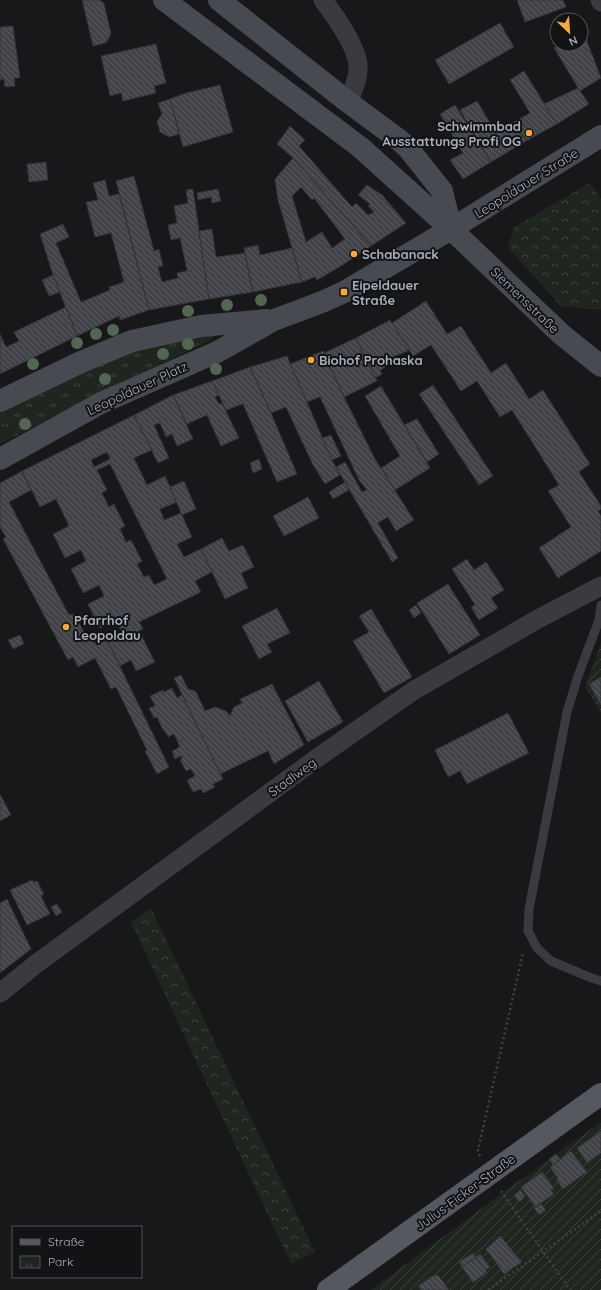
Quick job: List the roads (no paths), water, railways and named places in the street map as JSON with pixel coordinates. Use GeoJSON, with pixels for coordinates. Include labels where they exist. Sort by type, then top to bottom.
{"type":"FeatureCollection","features":[{"type":"Feature","properties":{"kind":"main road"},"geometry":{"type":"LineString","coordinates":[[164,0],[360,147],[451,230]]}},
{"type":"Feature","properties":{"kind":"main road"},"geometry":{"type":"LineString","coordinates":[[219,0],[408,148],[442,191],[451,230]]}},
{"type":"Feature","properties":{"kind":"main road","name":"Leopoldauer Straße"},"geometry":{"type":"LineString","coordinates":[[451,230],[601,136]]}},
{"type":"Feature","properties":{"kind":"main road","name":"Leopoldauer Platz"},"geometry":{"type":"LineString","coordinates":[[0,459],[101,403],[216,352],[274,320],[344,292],[451,230]]}},
{"type":"Feature","properties":{"kind":"main road","name":"Siemensstraße"},"geometry":{"type":"LineString","coordinates":[[451,230],[560,334],[601,366]]}},
{"type":"Feature","properties":{"kind":"main road","name":"Leopoldauer Platz"},"geometry":{"type":"LineString","coordinates":[[0,401],[81,362],[132,341],[201,326],[274,320]]}},
{"type":"Feature","properties":{"kind":"main road","name":"Julius-Ficker-Straße"},"geometry":{"type":"LineString","coordinates":[[328,1290],[601,1094]]}},
{"type":"Feature","properties":{"kind":"street"},"geometry":{"type":"LineString","coordinates":[[323,0],[353,48],[358,66],[357,78],[348,102]]}},
{"type":"Feature","properties":{"kind":"street","name":"Stadlweg"},"geometry":{"type":"LineString","coordinates":[[0,993],[36,964],[413,691],[538,619],[601,594]]}},
{"type":"Feature","properties":{"kind":"lane"},"geometry":{"type":"LineString","coordinates":[[601,594],[599,620],[578,676],[567,712],[530,909],[528,931],[537,948],[552,961],[601,981]]}},
{"type":"Feature","properties":{"kind":"place","name":"Schwimmbad Ausstattungs Profi OG"},"geometry":{"type":"Point","coordinates":[529,133]}},
{"type":"Feature","properties":{"kind":"place","name":"Schabanack"},"geometry":{"type":"Point","coordinates":[354,254]}},
{"type":"Feature","properties":{"kind":"place","name":"Eipeldauer Straße"},"geometry":{"type":"Point","coordinates":[344,292]}},
{"type":"Feature","properties":{"kind":"place","name":"Biohof Prohaska"},"geometry":{"type":"Point","coordinates":[311,360]}},
{"type":"Feature","properties":{"kind":"place","name":"Pfarrhof Leopoldau"},"geometry":{"type":"Point","coordinates":[66,627]}}]}
